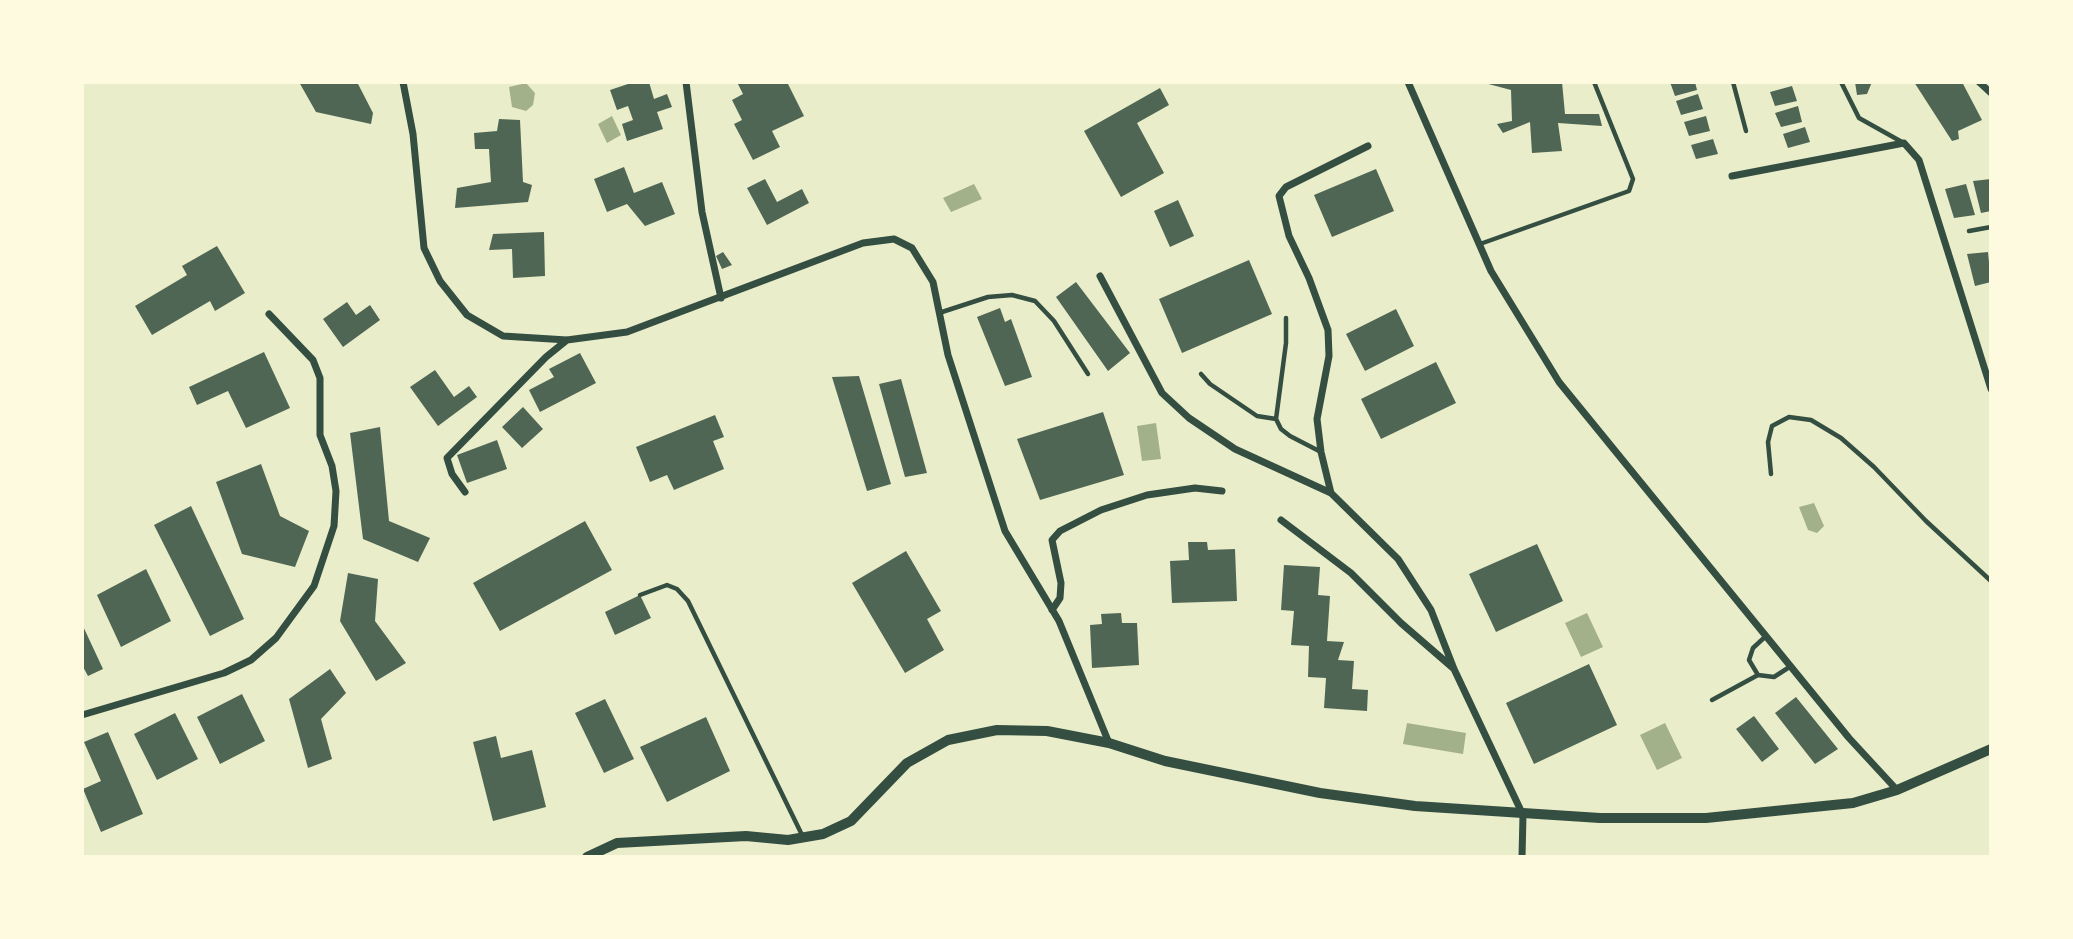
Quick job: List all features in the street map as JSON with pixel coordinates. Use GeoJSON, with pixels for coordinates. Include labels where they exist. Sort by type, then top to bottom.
{"type":"FeatureCollection","features":[{"type":"Feature","properties":{"kind":"main road"},"geometry":{"type":"LineString","coordinates":[[587,857],[617,843],[746,836],[788,840],[823,834],[850,821],[906,763],[948,740],[997,730],[1048,731],[1109,743],[1165,761],[1320,793],[1415,806],[1523,815],[1706,818],[1853,803],[1897,790],[1991,749]]}},
{"type":"Feature","properties":{"kind":"street"},"geometry":{"type":"LineString","coordinates":[[402,82],[413,134],[424,248],[440,281],[467,315],[503,336],[567,340],[627,332],[863,243],[894,239],[912,248],[933,282],[961,400],[1005,531],[1052,610],[1109,743]]}},
{"type":"Feature","properties":{"kind":"street"},"geometry":{"type":"LineString","coordinates":[[686,82],[702,212],[721,298]]}},
{"type":"Feature","properties":{"kind":"street"},"geometry":{"type":"LineString","coordinates":[[1408,82],[1491,271],[1559,382],[1849,738],[1897,790]]}},
{"type":"Feature","properties":{"kind":"street"},"geometry":{"type":"LineString","coordinates":[[1979,82],[1991,93]]}},
{"type":"Feature","properties":{"kind":"street"},"geometry":{"type":"LineString","coordinates":[[1732,176],[1904,143],[1919,160],[1991,389]]}},
{"type":"Feature","properties":{"kind":"street"},"geometry":{"type":"LineString","coordinates":[[1331,493],[1321,452],[1317,419],[1329,356],[1328,330],[1289,236],[1279,196],[1286,187],[1368,146]]}},
{"type":"Feature","properties":{"kind":"street"},"geometry":{"type":"LineString","coordinates":[[1100,275],[1163,393],[1189,418],[1235,449],[1331,493],[1398,559],[1431,610],[1454,669],[1523,815],[1522,857]]}},
{"type":"Feature","properties":{"kind":"street"},"geometry":{"type":"LineString","coordinates":[[82,715],[224,673],[251,660],[276,638],[314,586],[334,526],[336,491],[332,466],[320,435],[320,378],[313,360],[269,314]]}},
{"type":"Feature","properties":{"kind":"street"},"geometry":{"type":"LineString","coordinates":[[464,492],[452,474],[447,458],[546,357],[567,340]]}},
{"type":"Feature","properties":{"kind":"street"},"geometry":{"type":"LineString","coordinates":[[1052,610],[1060,597],[1061,583],[1052,540],[1060,531],[1101,510],[1147,495],[1195,488],[1222,491]]}},
{"type":"Feature","properties":{"kind":"street"},"geometry":{"type":"LineString","coordinates":[[1281,520],[1351,573],[1401,623],[1454,669]]}},
{"type":"Feature","properties":{"kind":"lane"},"geometry":{"type":"LineString","coordinates":[[1478,244],[1611,201],[1629,191],[1633,179],[1594,82]]}},
{"type":"Feature","properties":{"kind":"lane"},"geometry":{"type":"LineString","coordinates":[[1733,82],[1746,131]]}},
{"type":"Feature","properties":{"kind":"lane"},"geometry":{"type":"LineString","coordinates":[[1841,82],[1859,118],[1904,143]]}},
{"type":"Feature","properties":{"kind":"lane"},"geometry":{"type":"LineString","coordinates":[[1969,230],[1991,227]]}},
{"type":"Feature","properties":{"kind":"lane"},"geometry":{"type":"LineString","coordinates":[[939,313],[988,297],[1012,295],[1035,301],[1054,321],[1088,374]]}},
{"type":"Feature","properties":{"kind":"lane"},"geometry":{"type":"LineString","coordinates":[[1286,318],[1286,343],[1276,419],[1281,429],[1290,436],[1321,452]]}},
{"type":"Feature","properties":{"kind":"lane"},"geometry":{"type":"LineString","coordinates":[[1201,374],[1210,384],[1257,416],[1276,419]]}},
{"type":"Feature","properties":{"kind":"lane"},"geometry":{"type":"LineString","coordinates":[[1771,474],[1768,442],[1772,426],[1790,417],[1811,419],[1841,438],[1866,460],[1991,581]]}},
{"type":"Feature","properties":{"kind":"lane"},"geometry":{"type":"LineString","coordinates":[[640,595],[667,585],[677,589],[688,601],[803,838]]}},
{"type":"Feature","properties":{"kind":"lane"},"geometry":{"type":"LineString","coordinates":[[1758,675],[1749,660],[1753,648],[1766,635]]}},
{"type":"Feature","properties":{"kind":"lane"},"geometry":{"type":"LineString","coordinates":[[1712,701],[1758,675],[1774,677],[1791,665]]}},
{"type":"Feature","properties":{"kind":"shaded area"},"geometry":{"type":"Polygon","coordinates":[[[526,83],[535,93],[533,105],[526,111],[512,107],[509,87],[526,83]]]}},
{"type":"Feature","properties":{"kind":"shaded area"},"geometry":{"type":"Polygon","coordinates":[[[612,116],[621,135],[607,143],[598,124],[612,116]]]}},
{"type":"Feature","properties":{"kind":"shaded area"},"geometry":{"type":"Polygon","coordinates":[[[974,184],[982,199],[951,212],[943,198],[974,184]]]}},
{"type":"Feature","properties":{"kind":"shaded area"},"geometry":{"type":"Polygon","coordinates":[[[1156,423],[1161,459],[1142,461],[1137,426],[1156,423]]]}},
{"type":"Feature","properties":{"kind":"shaded area"},"geometry":{"type":"Polygon","coordinates":[[[1814,503],[1824,526],[1817,533],[1808,530],[1799,507],[1814,503]]]}},
{"type":"Feature","properties":{"kind":"shaded area"},"geometry":{"type":"Polygon","coordinates":[[[1587,613],[1603,647],[1581,657],[1565,623],[1587,613]]]}},
{"type":"Feature","properties":{"kind":"shaded area"},"geometry":{"type":"Polygon","coordinates":[[[1407,723],[1466,733],[1463,754],[1403,744],[1407,723]]]}},
{"type":"Feature","properties":{"kind":"shaded area"},"geometry":{"type":"Polygon","coordinates":[[[1665,723],[1682,758],[1657,770],[1640,735],[1665,723]]]}},
{"type":"Feature","properties":{"kind":"building"},"geometry":{"type":"Polygon","coordinates":[[[299,82],[357,82],[373,113],[371,124],[316,112],[299,82]]]}},
{"type":"Feature","properties":{"kind":"building"},"geometry":{"type":"Polygon","coordinates":[[[634,82],[649,82],[654,99],[667,94],[672,107],[657,112],[663,129],[627,141],[622,124],[633,120],[628,106],[617,110],[610,90],[634,82]]]}},
{"type":"Feature","properties":{"kind":"building"},"geometry":{"type":"Polygon","coordinates":[[[737,82],[787,82],[804,116],[772,131],[780,147],[753,160],[734,124],[742,120],[732,100],[743,94],[737,82]]]}},
{"type":"Feature","properties":{"kind":"building"},"geometry":{"type":"Polygon","coordinates":[[[1481,82],[1562,82],[1565,114],[1599,114],[1602,126],[1558,123],[1562,151],[1532,153],[1530,122],[1503,133],[1497,124],[1512,121],[1511,90],[1481,82]]]}},
{"type":"Feature","properties":{"kind":"building"},"geometry":{"type":"Polygon","coordinates":[[[1670,82],[1695,82],[1697,90],[1675,96],[1670,82]]]}},
{"type":"Feature","properties":{"kind":"building"},"geometry":{"type":"Polygon","coordinates":[[[1855,82],[1872,82],[1867,94],[1857,95],[1855,82]]]}},
{"type":"Feature","properties":{"kind":"building"},"geometry":{"type":"Polygon","coordinates":[[[1914,82],[1962,82],[1982,120],[1958,131],[1959,139],[1952,141],[1914,82]]]}},
{"type":"Feature","properties":{"kind":"building"},"geometry":{"type":"Polygon","coordinates":[[[1792,86],[1797,101],[1775,106],[1770,92],[1792,86]]]}},
{"type":"Feature","properties":{"kind":"building"},"geometry":{"type":"Polygon","coordinates":[[[1160,88],[1169,105],[1137,123],[1164,173],[1121,197],[1084,131],[1160,88]]]}},
{"type":"Feature","properties":{"kind":"building"},"geometry":{"type":"Polygon","coordinates":[[[1698,94],[1703,109],[1681,115],[1676,101],[1698,94]]]}},
{"type":"Feature","properties":{"kind":"building"},"geometry":{"type":"Polygon","coordinates":[[[1798,106],[1802,122],[1781,127],[1775,113],[1798,106]]]}},
{"type":"Feature","properties":{"kind":"building"},"geometry":{"type":"Polygon","coordinates":[[[1706,116],[1710,131],[1689,136],[1684,122],[1706,116]]]}},
{"type":"Feature","properties":{"kind":"building"},"geometry":{"type":"Polygon","coordinates":[[[499,119],[520,120],[523,182],[532,185],[528,202],[455,208],[457,188],[491,182],[489,149],[475,149],[474,133],[497,131],[499,119]]]}},
{"type":"Feature","properties":{"kind":"building"},"geometry":{"type":"Polygon","coordinates":[[[1805,127],[1810,142],[1788,148],[1783,134],[1805,127]]]}},
{"type":"Feature","properties":{"kind":"building"},"geometry":{"type":"Polygon","coordinates":[[[1713,139],[1718,154],[1696,159],[1691,145],[1713,139]]]}},
{"type":"Feature","properties":{"kind":"building"},"geometry":{"type":"Polygon","coordinates":[[[624,167],[634,193],[662,182],[675,214],[645,226],[627,204],[607,212],[594,179],[624,167]]]}},
{"type":"Feature","properties":{"kind":"building"},"geometry":{"type":"Polygon","coordinates":[[[1376,169],[1394,211],[1332,237],[1314,195],[1376,169]]]}},
{"type":"Feature","properties":{"kind":"building"},"geometry":{"type":"Polygon","coordinates":[[[765,179],[777,202],[802,189],[809,203],[767,225],[747,188],[765,179]]]}},
{"type":"Feature","properties":{"kind":"building"},"geometry":{"type":"Polygon","coordinates":[[[1991,179],[1991,211],[1981,213],[1973,181],[1991,179]]]}},
{"type":"Feature","properties":{"kind":"building"},"geometry":{"type":"Polygon","coordinates":[[[1966,184],[1975,215],[1954,218],[1945,189],[1966,184]]]}},
{"type":"Feature","properties":{"kind":"building"},"geometry":{"type":"Polygon","coordinates":[[[1178,200],[1194,236],[1170,247],[1154,211],[1178,200]]]}},
{"type":"Feature","properties":{"kind":"building"},"geometry":{"type":"Polygon","coordinates":[[[544,232],[545,276],[513,278],[512,249],[489,250],[493,234],[544,232]]]}},
{"type":"Feature","properties":{"kind":"building"},"geometry":{"type":"Polygon","coordinates":[[[217,246],[245,293],[215,311],[210,301],[152,335],[135,306],[187,275],[182,266],[217,246]]]}},
{"type":"Feature","properties":{"kind":"building"},"geometry":{"type":"Polygon","coordinates":[[[723,252],[732,265],[722,269],[716,256],[723,252]]]}},
{"type":"Feature","properties":{"kind":"building"},"geometry":{"type":"Polygon","coordinates":[[[1988,252],[1991,282],[1975,286],[1967,254],[1988,252]]]}},
{"type":"Feature","properties":{"kind":"building"},"geometry":{"type":"Polygon","coordinates":[[[1249,260],[1272,314],[1182,353],[1159,299],[1249,260]]]}},
{"type":"Feature","properties":{"kind":"building"},"geometry":{"type":"Polygon","coordinates":[[[1076,282],[1130,353],[1108,371],[1056,297],[1076,282]]]}},
{"type":"Feature","properties":{"kind":"building"},"geometry":{"type":"Polygon","coordinates":[[[347,302],[356,315],[370,305],[380,320],[343,347],[323,319],[347,302]]]}},
{"type":"Feature","properties":{"kind":"building"},"geometry":{"type":"Polygon","coordinates":[[[1000,308],[1005,322],[1011,319],[1032,377],[1005,386],[977,317],[1000,308]]]}},
{"type":"Feature","properties":{"kind":"building"},"geometry":{"type":"Polygon","coordinates":[[[1396,309],[1414,346],[1365,371],[1346,334],[1396,309]]]}},
{"type":"Feature","properties":{"kind":"building"},"geometry":{"type":"Polygon","coordinates":[[[264,352],[290,408],[246,428],[228,391],[197,405],[189,387],[264,352]]]}},
{"type":"Feature","properties":{"kind":"building"},"geometry":{"type":"Polygon","coordinates":[[[580,353],[596,383],[540,412],[529,390],[554,377],[549,369],[580,353]]]}},
{"type":"Feature","properties":{"kind":"building"},"geometry":{"type":"Polygon","coordinates":[[[1436,362],[1456,403],[1381,439],[1361,399],[1436,362]]]}},
{"type":"Feature","properties":{"kind":"building"},"geometry":{"type":"Polygon","coordinates":[[[435,370],[454,397],[469,386],[477,397],[438,426],[410,387],[435,370]]]}},
{"type":"Feature","properties":{"kind":"building"},"geometry":{"type":"Polygon","coordinates":[[[859,376],[891,484],[867,491],[832,377],[859,376]]]}},
{"type":"Feature","properties":{"kind":"building"},"geometry":{"type":"Polygon","coordinates":[[[901,379],[927,473],[905,477],[879,384],[901,379]]]}},
{"type":"Feature","properties":{"kind":"building"},"geometry":{"type":"Polygon","coordinates":[[[523,407],[543,429],[522,448],[502,427],[523,407]]]}},
{"type":"Feature","properties":{"kind":"building"},"geometry":{"type":"Polygon","coordinates":[[[1103,412],[1124,475],[1040,500],[1017,439],[1103,412]]]}},
{"type":"Feature","properties":{"kind":"building"},"geometry":{"type":"Polygon","coordinates":[[[715,415],[724,437],[713,441],[724,469],[674,490],[667,475],[650,482],[636,447],[715,415]]]}},
{"type":"Feature","properties":{"kind":"building"},"geometry":{"type":"Polygon","coordinates":[[[380,427],[389,521],[430,538],[418,562],[363,539],[350,433],[380,427]]]}},
{"type":"Feature","properties":{"kind":"building"},"geometry":{"type":"Polygon","coordinates":[[[497,440],[507,469],[467,483],[457,455],[497,440]]]}},
{"type":"Feature","properties":{"kind":"building"},"geometry":{"type":"Polygon","coordinates":[[[261,464],[280,516],[309,531],[295,567],[242,554],[216,482],[261,464]]]}},
{"type":"Feature","properties":{"kind":"building"},"geometry":{"type":"Polygon","coordinates":[[[191,506],[244,619],[210,636],[154,525],[191,506]]]}},
{"type":"Feature","properties":{"kind":"building"},"geometry":{"type":"Polygon","coordinates":[[[585,521],[612,570],[500,631],[473,583],[585,521]]]}},
{"type":"Feature","properties":{"kind":"building"},"geometry":{"type":"Polygon","coordinates":[[[1188,542],[1207,542],[1208,550],[1235,549],[1237,601],[1172,603],[1170,561],[1189,560],[1188,542]]]}},
{"type":"Feature","properties":{"kind":"building"},"geometry":{"type":"Polygon","coordinates":[[[1537,544],[1563,601],[1496,632],[1469,574],[1537,544]]]}},
{"type":"Feature","properties":{"kind":"building"},"geometry":{"type":"Polygon","coordinates":[[[906,551],[941,611],[927,619],[944,650],[905,673],[852,583],[906,551]]]}},
{"type":"Feature","properties":{"kind":"building"},"geometry":{"type":"Polygon","coordinates":[[[1284,565],[1320,567],[1318,595],[1330,596],[1327,641],[1344,642],[1338,660],[1354,661],[1352,689],[1368,690],[1367,711],[1324,708],[1326,678],[1308,677],[1309,646],[1291,645],[1294,611],[1281,610],[1284,565]]]}},
{"type":"Feature","properties":{"kind":"building"},"geometry":{"type":"Polygon","coordinates":[[[146,569],[171,621],[121,647],[97,595],[146,569]]]}},
{"type":"Feature","properties":{"kind":"building"},"geometry":{"type":"Polygon","coordinates":[[[348,573],[378,579],[375,621],[406,663],[376,681],[340,621],[348,573]]]}},
{"type":"Feature","properties":{"kind":"building"},"geometry":{"type":"Polygon","coordinates":[[[640,595],[651,618],[615,635],[605,612],[640,595]]]}},
{"type":"Feature","properties":{"kind":"building"},"geometry":{"type":"Polygon","coordinates":[[[1121,613],[1122,623],[1137,623],[1139,665],[1092,668],[1090,625],[1102,624],[1101,614],[1121,613]]]}},
{"type":"Feature","properties":{"kind":"building"},"geometry":{"type":"Polygon","coordinates":[[[82,624],[103,669],[88,676],[82,665],[82,624]]]}},
{"type":"Feature","properties":{"kind":"building"},"geometry":{"type":"Polygon","coordinates":[[[1589,664],[1617,725],[1534,764],[1506,703],[1589,664]]]}},
{"type":"Feature","properties":{"kind":"building"},"geometry":{"type":"Polygon","coordinates":[[[330,669],[346,693],[321,719],[332,759],[308,768],[289,699],[330,669]]]}},
{"type":"Feature","properties":{"kind":"building"},"geometry":{"type":"Polygon","coordinates":[[[242,694],[265,741],[220,764],[197,717],[242,694]]]}},
{"type":"Feature","properties":{"kind":"building"},"geometry":{"type":"Polygon","coordinates":[[[1796,697],[1838,749],[1815,764],[1775,713],[1796,697]]]}},
{"type":"Feature","properties":{"kind":"building"},"geometry":{"type":"Polygon","coordinates":[[[605,699],[634,759],[604,773],[575,713],[605,699]]]}},
{"type":"Feature","properties":{"kind":"building"},"geometry":{"type":"Polygon","coordinates":[[[175,713],[198,759],[157,780],[134,734],[175,713]]]}},
{"type":"Feature","properties":{"kind":"building"},"geometry":{"type":"Polygon","coordinates":[[[1754,716],[1779,749],[1762,762],[1736,729],[1754,716]]]}},
{"type":"Feature","properties":{"kind":"building"},"geometry":{"type":"Polygon","coordinates":[[[706,717],[730,771],[667,802],[640,747],[706,717]]]}},
{"type":"Feature","properties":{"kind":"building"},"geometry":{"type":"Polygon","coordinates":[[[108,732],[143,814],[101,832],[83,789],[101,781],[84,742],[108,732]]]}},
{"type":"Feature","properties":{"kind":"building"},"geometry":{"type":"Polygon","coordinates":[[[496,736],[501,758],[532,750],[546,807],[493,821],[473,742],[496,736]]]}}]}
